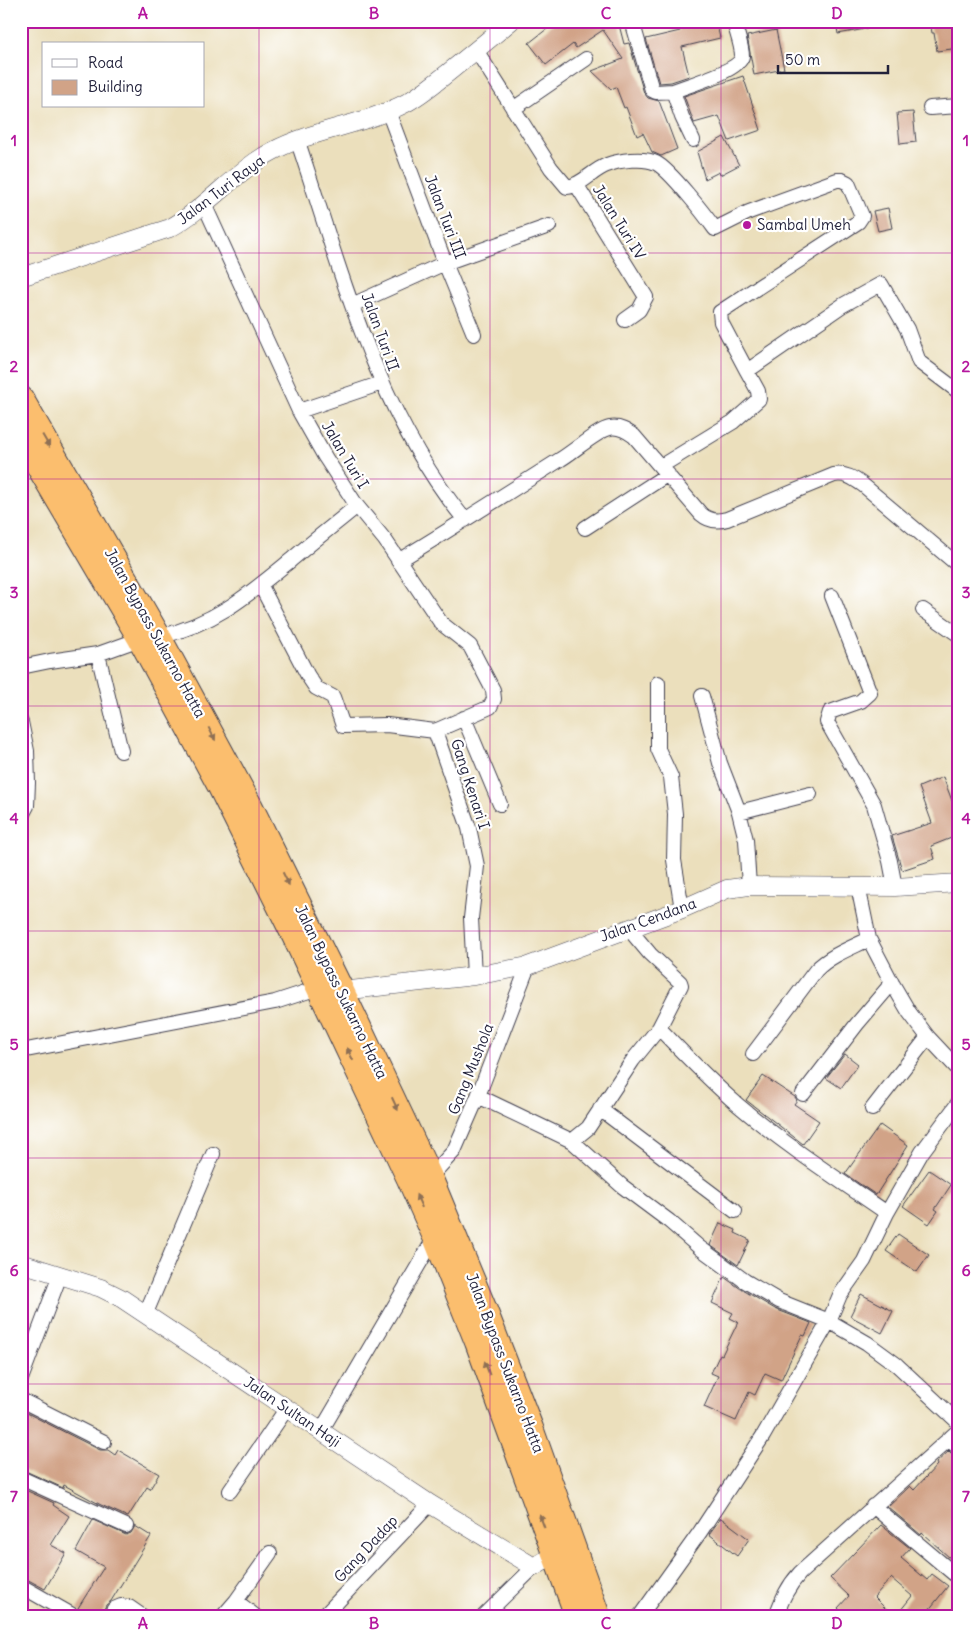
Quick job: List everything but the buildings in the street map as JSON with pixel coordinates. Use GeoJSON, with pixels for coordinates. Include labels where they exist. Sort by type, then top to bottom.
{"type":"FeatureCollection","features":[{"type":"Feature","properties":{"kind":"highway","name":"Jalan Bypass Sukarno Hatta"},"geometry":{"type":"LineString","coordinates":[[21,398],[150,638],[409,1179],[435,1237],[484,1360],[554,1555],[593,1614]]}},
{"type":"Feature","properties":{"kind":"highway","name":"Jalan Bypass Sukarno Hatta"},"geometry":{"type":"LineString","coordinates":[[21,437],[150,638],[251,807],[342,992],[430,1177],[488,1318],[531,1428],[593,1614]]}},
{"type":"Feature","properties":{"kind":"street","name":"Jalan Turi Raya"},"geometry":{"type":"LineString","coordinates":[[21,277],[170,228],[188,218],[258,160],[297,139],[388,111],[406,103],[420,94],[511,21]]}},
{"type":"Feature","properties":{"kind":"street"},"geometry":{"type":"LineString","coordinates":[[632,21],[652,90],[656,92],[673,91],[730,69],[739,63],[742,55],[734,21]]}},
{"type":"Feature","properties":{"kind":"street","name":"Jalan Turi IV"},"geometry":{"type":"LineString","coordinates":[[476,50],[551,168],[565,186],[569,187],[576,184],[646,297],[639,310],[624,320]]}},
{"type":"Feature","properties":{"kind":"street"},"geometry":{"type":"LineString","coordinates":[[513,109],[586,59]]}},
{"type":"Feature","properties":{"kind":"street"},"geometry":{"type":"LineString","coordinates":[[673,91],[682,118],[693,140]]}},
{"type":"Feature","properties":{"kind":"street"},"geometry":{"type":"LineString","coordinates":[[930,108],[959,106]]}},
{"type":"Feature","properties":{"kind":"street","name":"Jalan Turi III"},"geometry":{"type":"LineString","coordinates":[[388,111],[445,263],[474,334]]}},
{"type":"Feature","properties":{"kind":"street","name":"Jalan Turi II"},"geometry":{"type":"LineString","coordinates":[[297,139],[352,305],[382,383],[410,440],[428,470],[466,520]]}},
{"type":"Feature","properties":{"kind":"street"},"geometry":{"type":"LineString","coordinates":[[576,184],[606,165],[621,161],[639,160],[656,163],[673,178],[715,229],[749,212],[842,180],[848,183],[862,216],[858,222],[720,312],[720,322],[758,390],[759,399],[733,422],[585,528]]}},
{"type":"Feature","properties":{"kind":"street","name":"Jalan Turi I"},"geometry":{"type":"LineString","coordinates":[[21,667],[50,660],[98,654],[150,638],[178,632],[212,618],[261,586],[357,506],[325,458],[299,411],[204,204]]}},
{"type":"Feature","properties":{"kind":"street"},"geometry":{"type":"LineString","coordinates":[[352,305],[445,263],[549,226]]}},
{"type":"Feature","properties":{"kind":"street"},"geometry":{"type":"LineString","coordinates":[[747,371],[843,304],[881,284],[907,329],[919,362],[959,392]]}},
{"type":"Feature","properties":{"kind":"street"},"geometry":{"type":"LineString","coordinates":[[299,411],[382,383]]}},
{"type":"Feature","properties":{"kind":"street"},"geometry":{"type":"LineString","coordinates":[[398,561],[466,520],[607,428],[617,427],[634,436],[701,514],[708,519],[719,521],[727,519],[834,475],[842,474],[863,485],[959,566]]}},
{"type":"Feature","properties":{"kind":"street","name":"Gang Kenari I"},"geometry":{"type":"LineString","coordinates":[[357,506],[385,540],[441,623],[470,646],[493,690],[494,699],[490,707],[435,731],[469,828],[477,866],[471,918],[474,976]]}},
{"type":"Feature","properties":{"kind":"street"},"geometry":{"type":"LineString","coordinates":[[261,586],[308,676],[316,688],[334,699],[343,726],[387,726],[435,731]]}},
{"type":"Feature","properties":{"kind":"street"},"geometry":{"type":"LineString","coordinates":[[832,596],[870,692],[861,701],[830,712],[827,722],[874,805],[890,861],[895,887]]}},
{"type":"Feature","properties":{"kind":"street"},"geometry":{"type":"LineString","coordinates":[[923,610],[959,634]]}},
{"type":"Feature","properties":{"kind":"street"},"geometry":{"type":"LineString","coordinates":[[98,654],[121,751]]}},
{"type":"Feature","properties":{"kind":"street"},"geometry":{"type":"LineString","coordinates":[[658,683],[658,749],[671,777],[675,814],[674,860],[682,909]]}},
{"type":"Feature","properties":{"kind":"street"},"geometry":{"type":"LineString","coordinates":[[702,696],[720,763],[739,812],[746,840],[749,886]]}},
{"type":"Feature","properties":{"kind":"street"},"geometry":{"type":"LineString","coordinates":[[464,718],[500,804]]}},
{"type":"Feature","properties":{"kind":"street"},"geometry":{"type":"LineString","coordinates":[[21,722],[27,751],[28,783],[28,806],[21,816]]}},
{"type":"Feature","properties":{"kind":"street"},"geometry":{"type":"LineString","coordinates":[[739,812],[810,794]]}},
{"type":"Feature","properties":{"kind":"street","name":"Jalan Cendana"},"geometry":{"type":"LineString","coordinates":[[342,992],[474,976],[528,966],[682,909],[727,890],[749,886],[895,887],[958,885]]}},
{"type":"Feature","properties":{"kind":"street"},"geometry":{"type":"LineString","coordinates":[[858,886],[870,940],[892,983],[909,1012],[928,1037],[959,1070]]}},
{"type":"Feature","properties":{"kind":"street"},"geometry":{"type":"LineString","coordinates":[[572,1141],[588,1128],[633,1060],[659,1028],[682,984],[650,954],[629,929]]}},
{"type":"Feature","properties":{"kind":"street"},"geometry":{"type":"LineString","coordinates":[[753,1054],[824,962],[870,940]]}},
{"type":"Feature","properties":{"kind":"street","name":"Gang Mushola"},"geometry":{"type":"LineString","coordinates":[[430,1177],[454,1151],[478,1096],[528,966]]}},
{"type":"Feature","properties":{"kind":"street"},"geometry":{"type":"LineString","coordinates":[[803,1094],[857,1024],[892,983]]}},
{"type":"Feature","properties":{"kind":"street"},"geometry":{"type":"LineString","coordinates":[[21,1051],[275,1002],[318,988]]}},
{"type":"Feature","properties":{"kind":"street"},"geometry":{"type":"LineString","coordinates":[[659,1028],[708,1078],[744,1110],[801,1155],[887,1213]]}},
{"type":"Feature","properties":{"kind":"street"},"geometry":{"type":"LineString","coordinates":[[872,1109],[928,1037]]}},
{"type":"Feature","properties":{"kind":"street"},"geometry":{"type":"LineString","coordinates":[[478,1096],[572,1141],[622,1186],[670,1221],[700,1248],[745,1281],[778,1300],[829,1321],[867,1343],[897,1365],[959,1423]]}},
{"type":"Feature","properties":{"kind":"street"},"geometry":{"type":"LineString","coordinates":[[640,1616],[700,1532],[763,1436],[829,1321],[840,1296],[864,1261],[887,1213],[922,1152],[959,1102]]}},
{"type":"Feature","properties":{"kind":"street"},"geometry":{"type":"LineString","coordinates":[[600,1109],[735,1211]]}},
{"type":"Feature","properties":{"kind":"street"},"geometry":{"type":"LineString","coordinates":[[146,1313],[213,1154]]}},
{"type":"Feature","properties":{"kind":"street"},"geometry":{"type":"LineString","coordinates":[[321,1431],[435,1237]]}},
{"type":"Feature","properties":{"kind":"street","name":"Jalan Sultan Haji"},"geometry":{"type":"LineString","coordinates":[[21,1263],[101,1288],[146,1313],[430,1504],[534,1567]]}},
{"type":"Feature","properties":{"kind":"street"},"geometry":{"type":"LineString","coordinates":[[21,1379],[60,1275]]}},
{"type":"Feature","properties":{"kind":"street"},"geometry":{"type":"LineString","coordinates":[[21,1400],[104,1442]]}},
{"type":"Feature","properties":{"kind":"street"},"geometry":{"type":"LineString","coordinates":[[230,1491],[287,1408]]}},
{"type":"Feature","properties":{"kind":"street"},"geometry":{"type":"LineString","coordinates":[[776,1616],[782,1597],[791,1583],[873,1506],[955,1439]]}},
{"type":"Feature","properties":{"kind":"street"},"geometry":{"type":"LineString","coordinates":[[21,1478],[126,1526]]}},
{"type":"Feature","properties":{"kind":"street","name":"Gang Dadap"},"geometry":{"type":"LineString","coordinates":[[324,1616],[430,1504]]}},
{"type":"Feature","properties":{"kind":"street"},"geometry":{"type":"LineString","coordinates":[[873,1506],[959,1578]]}},
{"type":"Feature","properties":{"kind":"street"},"geometry":{"type":"LineString","coordinates":[[223,1616],[270,1554]]}},
{"type":"Feature","properties":{"kind":"street"},"geometry":{"type":"LineString","coordinates":[[484,1616],[534,1567],[554,1555]]}},
{"type":"Feature","properties":{"kind":"street"},"geometry":{"type":"LineString","coordinates":[[21,1586],[74,1616]]}},
{"type":"Feature","properties":{"kind":"street"},"geometry":{"type":"LineString","coordinates":[[236,1601],[255,1616]]}},
{"type":"Feature","properties":{"kind":"street"},"geometry":{"type":"LineString","coordinates":[[110,1616],[114,1609],[121,1606],[129,1608],[142,1616]]}},
{"type":"Feature","properties":{"kind":"place","name":"Sambal Umeh"},"geometry":{"type":"Point","coordinates":[747,225]}}]}
